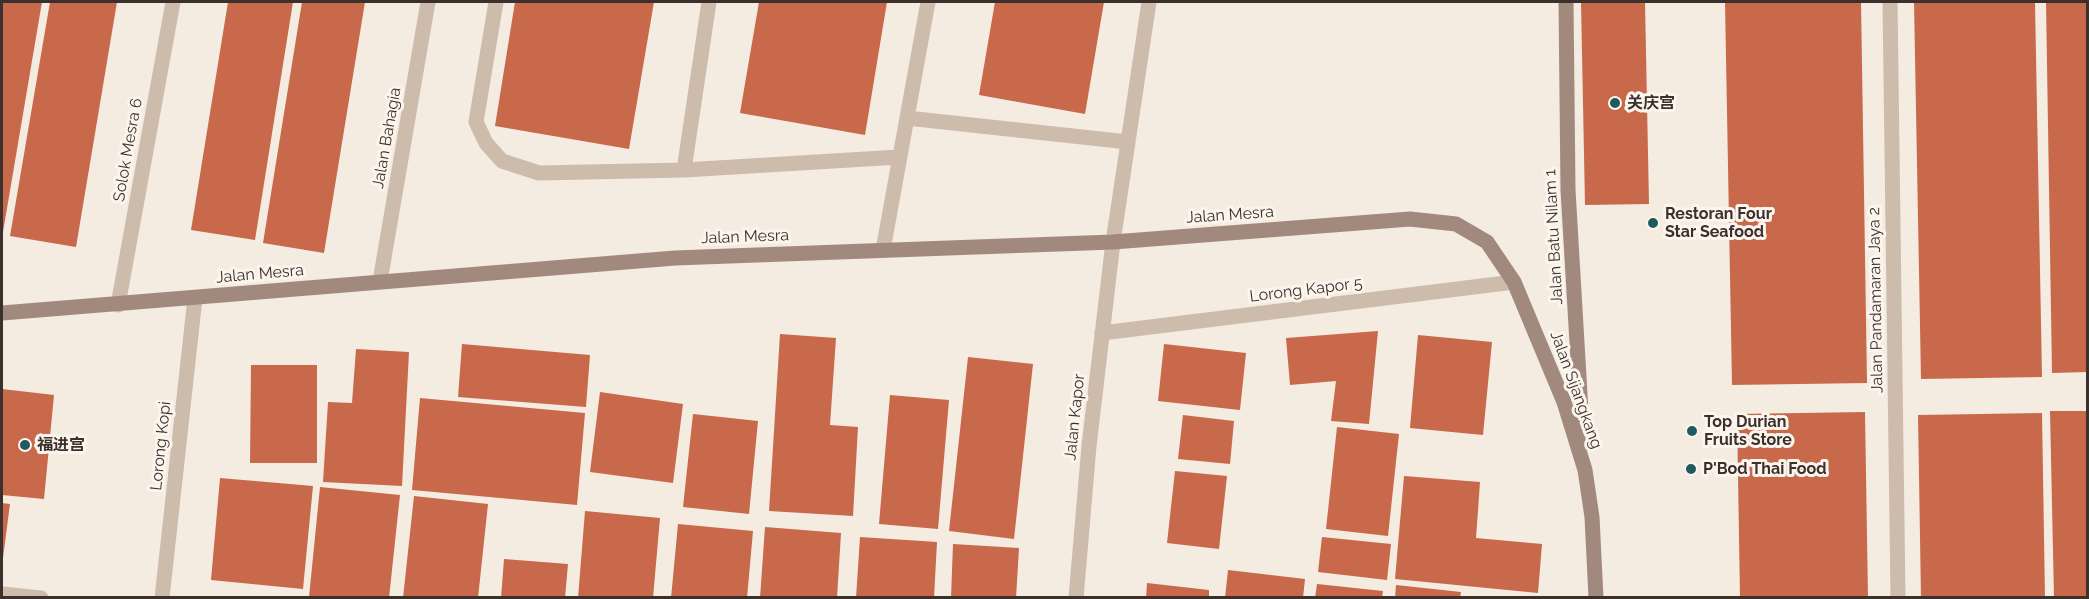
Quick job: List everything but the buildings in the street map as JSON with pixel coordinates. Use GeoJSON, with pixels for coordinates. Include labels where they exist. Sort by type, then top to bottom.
{"type":"FeatureCollection","features":[{"type":"Feature","properties":{"kind":"street","name":"Solok Mesra 6"},"geometry":{"type":"LineString","coordinates":[[118,304],[173,2]]}},
{"type":"Feature","properties":{"kind":"street","name":"Jalan Bahagia"},"geometry":{"type":"LineString","coordinates":[[380,281],[428,2]]}},
{"type":"Feature","properties":{"kind":"street"},"geometry":{"type":"LineString","coordinates":[[496,2],[476,122],[486,143],[502,160],[539,173],[684,170],[898,157]]}},
{"type":"Feature","properties":{"kind":"street"},"geometry":{"type":"LineString","coordinates":[[684,170],[709,2]]}},
{"type":"Feature","properties":{"kind":"street"},"geometry":{"type":"LineString","coordinates":[[883,249],[928,2]]}},
{"type":"Feature","properties":{"kind":"street","name":"Jalan Kapor"},"geometry":{"type":"LineString","coordinates":[[1076,597],[1113,242],[1149,2]]}},
{"type":"Feature","properties":{"kind":"street","name":"Jalan Batu Nilam 1"},"geometry":{"type":"LineString","coordinates":[[1566,2],[1568,190],[1585,470]]}},
{"type":"Feature","properties":{"kind":"street","name":"Jalan Pandamaran Jaya 2"},"geometry":{"type":"LineString","coordinates":[[1890,2],[1898,597]]}},
{"type":"Feature","properties":{"kind":"street"},"geometry":{"type":"LineString","coordinates":[[907,118],[1128,142]]}},
{"type":"Feature","properties":{"kind":"street","name":"Jalan Mesra"},"geometry":{"type":"LineString","coordinates":[[2,313],[675,258],[1113,242],[1410,219],[1456,224],[1487,242]]}},
{"type":"Feature","properties":{"kind":"street","name":"Jalan Sijangkang"},"geometry":{"type":"LineString","coordinates":[[1487,242],[1514,282],[1564,402],[1585,470],[1592,517],[1596,597]]}},
{"type":"Feature","properties":{"kind":"street","name":"Lorong Kapor 5"},"geometry":{"type":"LineString","coordinates":[[1102,333],[1514,282]]}},
{"type":"Feature","properties":{"kind":"street","name":"Lorong Kopi"},"geometry":{"type":"LineString","coordinates":[[162,597],[195,298]]}},
{"type":"Feature","properties":{"kind":"street"},"geometry":{"type":"LineString","coordinates":[[2,594],[40,597]]}},
{"type":"Feature","properties":{"kind":"place","name":"关庆宫"},"geometry":{"type":"Point","coordinates":[1615,103]}},
{"type":"Feature","properties":{"kind":"place","name":"Restoran Four Star Seafood"},"geometry":{"type":"Point","coordinates":[1653,223]}},
{"type":"Feature","properties":{"kind":"place","name":"Top Durian Fruits Store"},"geometry":{"type":"Point","coordinates":[1692,431]}},
{"type":"Feature","properties":{"kind":"place","name":"福进宫"},"geometry":{"type":"Point","coordinates":[25,445]}},
{"type":"Feature","properties":{"kind":"place","name":"P'Bod Thai Food"},"geometry":{"type":"Point","coordinates":[1691,469]}}]}
